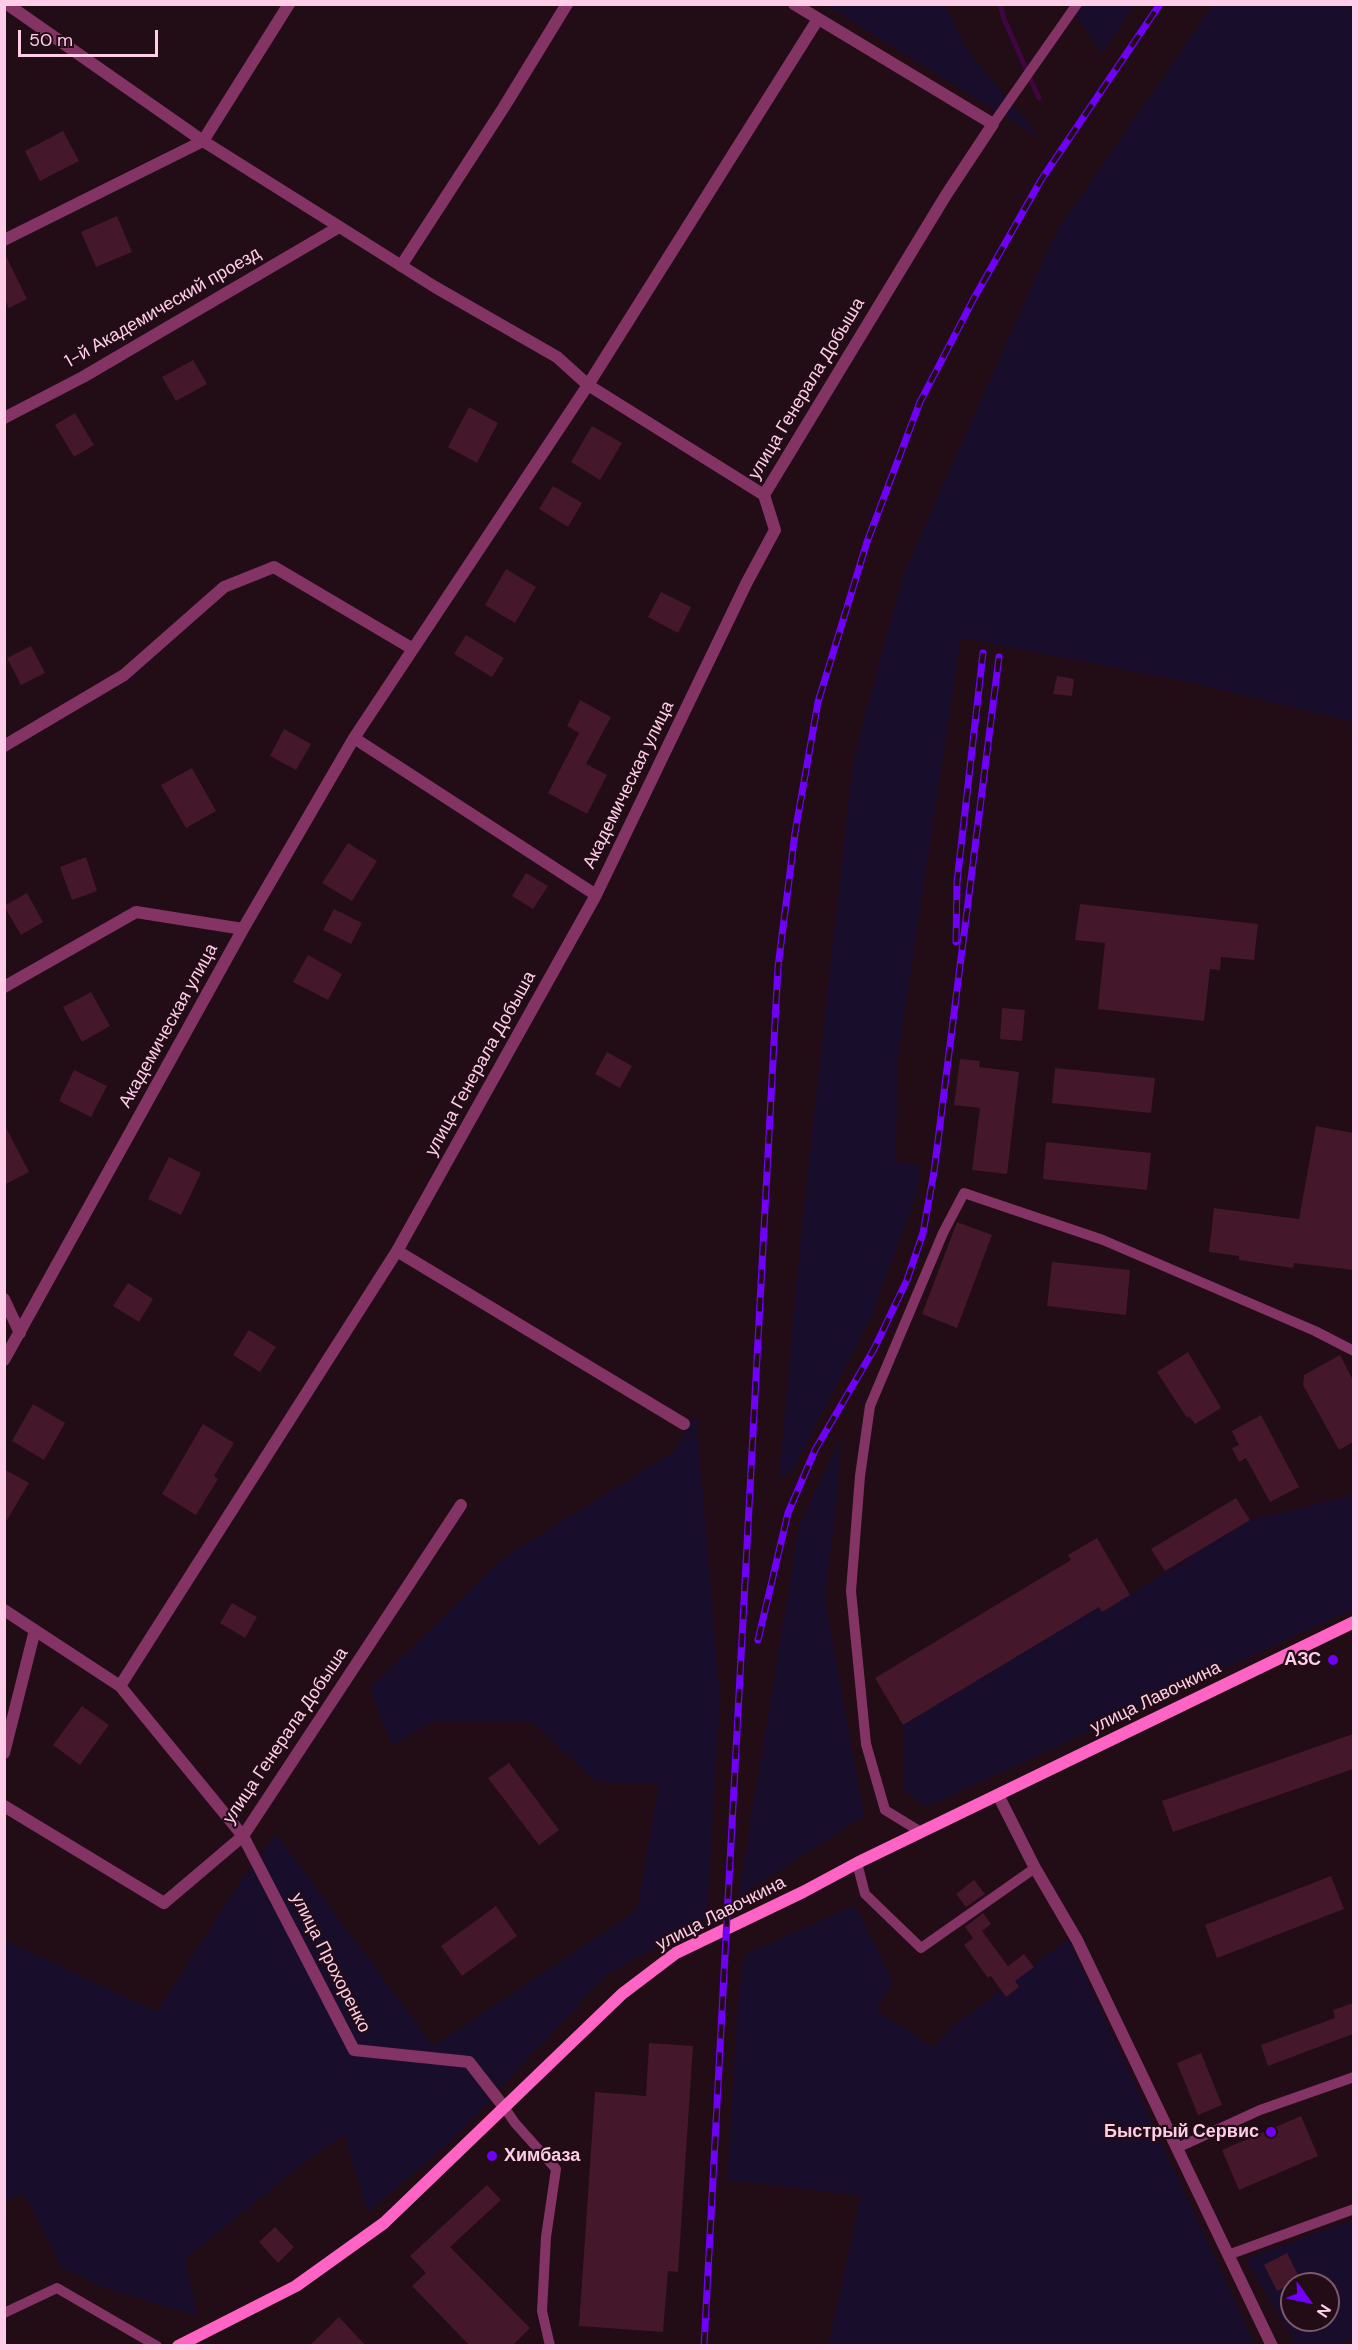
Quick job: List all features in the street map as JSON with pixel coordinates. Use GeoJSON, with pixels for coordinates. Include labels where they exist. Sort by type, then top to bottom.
{"type":"FeatureCollection","features":[{"type":"Feature","properties":{"kind":"main road","name":"улица Лавочкина"},"geometry":{"type":"LineString","coordinates":[[178,2346],[297,2286],[384,2223],[622,1994],[676,1953],[1353,1622]]}},
{"type":"Feature","properties":{"kind":"street","name":"улица Генерала Добыша"},"geometry":{"type":"LineString","coordinates":[[8,4],[202,141],[401,266],[557,357],[588,385],[764,495],[946,195],[993,124]]}},
{"type":"Feature","properties":{"kind":"street"},"geometry":{"type":"LineString","coordinates":[[4,240],[202,141],[289,4]]}},
{"type":"Feature","properties":{"kind":"street"},"geometry":{"type":"LineString","coordinates":[[401,266],[504,107],[567,4]]}},
{"type":"Feature","properties":{"kind":"street"},"geometry":{"type":"LineString","coordinates":[[794,4],[993,124]]}},
{"type":"Feature","properties":{"kind":"street","name":"Академическая улица"},"geometry":{"type":"LineString","coordinates":[[4,1360],[243,929],[354,738],[588,385],[818,19]]}},
{"type":"Feature","properties":{"kind":"street","name":"1-й Академический проезд"},"geometry":{"type":"LineString","coordinates":[[4,418],[83,376],[339,227]]}},
{"type":"Feature","properties":{"kind":"street","name":"Академическая улица"},"geometry":{"type":"LineString","coordinates":[[354,738],[596,895],[747,582],[775,530],[764,495]]}},
{"type":"Feature","properties":{"kind":"street"},"geometry":{"type":"LineString","coordinates":[[4,746],[124,675],[224,587],[274,567],[413,649]]}},
{"type":"Feature","properties":{"kind":"street","name":"улица Генерала Добыша"},"geometry":{"type":"LineString","coordinates":[[120,1686],[397,1251],[596,895]]}},
{"type":"Feature","properties":{"kind":"street"},"geometry":{"type":"LineString","coordinates":[[4,987],[136,912],[243,929]]}},
{"type":"Feature","properties":{"kind":"street"},"geometry":{"type":"LineString","coordinates":[[397,1251],[684,1424]]}},
{"type":"Feature","properties":{"kind":"street"},"geometry":{"type":"LineString","coordinates":[[4,1299],[20,1332]]}},
{"type":"Feature","properties":{"kind":"street","name":"улица Генерала Добыша"},"geometry":{"type":"LineString","coordinates":[[4,1806],[164,1903],[243,1836],[461,1505]]}},
{"type":"Feature","properties":{"kind":"street","name":"улица Прохоренко"},"geometry":{"type":"LineString","coordinates":[[4,1610],[120,1686],[243,1836],[354,2050],[469,2062],[504,2107]]}},
{"type":"Feature","properties":{"kind":"street"},"geometry":{"type":"LineString","coordinates":[[4,1753],[34,1630]]}},
{"type":"Feature","properties":{"kind":"street"},"geometry":{"type":"LineString","coordinates":[[998,1795],[1035,1868],[1077,1940],[1272,2346]]}},
{"type":"Feature","properties":{"kind":"lane"},"geometry":{"type":"LineString","coordinates":[[993,124],[1077,4]]}},
{"type":"Feature","properties":{"kind":"lane"},"geometry":{"type":"LineString","coordinates":[[921,1832],[885,1810],[866,1744],[851,1591],[860,1476],[870,1406],[944,1233],[964,1193],[1103,1240],[1315,1331],[1353,1351]]}},
{"type":"Feature","properties":{"kind":"lane"},"geometry":{"type":"LineString","coordinates":[[857,1863],[865,1894],[921,1948],[1035,1868]]}},
{"type":"Feature","properties":{"kind":"lane"},"geometry":{"type":"LineString","coordinates":[[1177,2148],[1260,2110],[1353,2077]]}},
{"type":"Feature","properties":{"kind":"lane","name":"улица Прохоренко"},"geometry":{"type":"LineString","coordinates":[[504,2107],[515,2123],[556,2169],[546,2237],[542,2311],[550,2346]]}},
{"type":"Feature","properties":{"kind":"lane"},"geometry":{"type":"LineString","coordinates":[[1228,2255],[1353,2209]]}},
{"type":"Feature","properties":{"kind":"lane"},"geometry":{"type":"LineString","coordinates":[[4,2313],[57,2288],[157,2346]]}},
{"type":"Feature","properties":{"kind":"shaded area"},"geometry":{"type":"Polygon","coordinates":[[[826,5],[945,5],[965,47],[1041,139],[826,5]]]}},
{"type":"Feature","properties":{"kind":"shaded area"},"geometry":{"type":"Polygon","coordinates":[[[1068,5],[1134,5],[1102,53],[1068,5]]]}},
{"type":"Feature","properties":{"kind":"shaded area"},"geometry":{"type":"Polygon","coordinates":[[[1213,5],[1353,5],[1353,722],[1189,682],[961,638],[897,1063],[896,1162],[921,1165],[916,1196],[872,1315],[792,1472],[779,1476],[802,1224],[853,761],[903,575],[1056,232],[1213,5]]]}},
{"type":"Feature","properties":{"kind":"shaded area"},"geometry":{"type":"Polygon","coordinates":[[[696,1414],[720,1697],[707,1918],[606,1975],[454,2138],[368,2212],[344,2135],[298,2167],[185,2259],[197,2316],[102,2287],[61,2267],[24,2193],[5,2202],[5,1940],[157,2012],[234,1891],[276,1834],[433,2046],[637,1910],[659,1784],[596,1782],[532,1722],[432,1721],[392,1746],[370,1688],[503,1558],[675,1451],[696,1414]]]}},
{"type":"Feature","properties":{"kind":"shaded area"},"geometry":{"type":"Polygon","coordinates":[[[840,1439],[837,1499],[825,1599],[864,1816],[738,1897],[799,1526],[840,1439]]]}},
{"type":"Feature","properties":{"kind":"shaded area"},"geometry":{"type":"Polygon","coordinates":[[[1353,1495],[1353,1609],[926,1807],[903,1790],[903,1725],[1099,1607],[1102,1612],[1250,1520],[1353,1495]]]}},
{"type":"Feature","properties":{"kind":"shaded area"},"geometry":{"type":"Polygon","coordinates":[[[855,1905],[893,1982],[876,2011],[934,2047],[952,2027],[1068,1939],[1255,2345],[828,2345],[861,2196],[727,2180],[738,1999],[744,1955],[855,1905]]]}},
{"type":"Feature","properties":{"kind":"shaded area"},"geometry":{"type":"Polygon","coordinates":[[[1353,2220],[1353,2338],[1338,2345],[1297,2345],[1289,2332],[1340,2332],[1340,2272],[1280,2272],[1280,2317],[1245,2259],[1353,2220]]]}},
{"type":"Feature","properties":{"kind":"building"},"geometry":{"type":"Polygon","coordinates":[[[63,131],[79,161],[40,181],[25,151],[63,131]]]}},
{"type":"Feature","properties":{"kind":"building"},"geometry":{"type":"Polygon","coordinates":[[[117,216],[132,252],[96,267],[81,232],[117,216]]]}},
{"type":"Feature","properties":{"kind":"building"},"geometry":{"type":"Polygon","coordinates":[[[4,252],[27,299],[9,308],[4,298],[4,252]]]}},
{"type":"Feature","properties":{"kind":"building"},"geometry":{"type":"Polygon","coordinates":[[[193,360],[207,384],[176,401],[162,377],[193,360]]]}},
{"type":"Feature","properties":{"kind":"building"},"geometry":{"type":"Polygon","coordinates":[[[469,407],[498,423],[477,463],[448,447],[469,407]]]}},
{"type":"Feature","properties":{"kind":"building"},"geometry":{"type":"Polygon","coordinates":[[[75,413],[94,445],[74,457],[55,425],[75,413]]]}},
{"type":"Feature","properties":{"kind":"building"},"geometry":{"type":"Polygon","coordinates":[[[592,426],[622,443],[600,480],[571,462],[592,426]]]}},
{"type":"Feature","properties":{"kind":"building"},"geometry":{"type":"Polygon","coordinates":[[[553,486],[582,503],[568,527],[539,509],[553,486]]]}},
{"type":"Feature","properties":{"kind":"building"},"geometry":{"type":"Polygon","coordinates":[[[506,569],[536,587],[515,623],[485,605],[506,569]]]}},
{"type":"Feature","properties":{"kind":"building"},"geometry":{"type":"Polygon","coordinates":[[[661,592],[691,607],[678,633],[648,617],[661,592]]]}},
{"type":"Feature","properties":{"kind":"building"},"geometry":{"type":"Polygon","coordinates":[[[466,635],[504,658],[492,677],[454,654],[466,635]]]}},
{"type":"Feature","properties":{"kind":"building"},"geometry":{"type":"Polygon","coordinates":[[[31,646],[45,673],[21,685],[7,658],[31,646]]]}},
{"type":"Feature","properties":{"kind":"building"},"geometry":{"type":"Polygon","coordinates":[[[1057,676],[1074,679],[1072,696],[1053,694],[1057,676]]]}},
{"type":"Feature","properties":{"kind":"building"},"geometry":{"type":"Polygon","coordinates":[[[580,700],[611,717],[586,764],[607,775],[587,814],[548,793],[579,733],[567,726],[580,700]]]}},
{"type":"Feature","properties":{"kind":"building"},"geometry":{"type":"Polygon","coordinates":[[[284,729],[311,744],[296,770],[270,756],[284,729]]]}},
{"type":"Feature","properties":{"kind":"building"},"geometry":{"type":"Polygon","coordinates":[[[192,768],[216,811],[186,828],[161,785],[192,768]]]}},
{"type":"Feature","properties":{"kind":"building"},"geometry":{"type":"Polygon","coordinates":[[[348,843],[377,861],[352,901],[322,883],[348,843]]]}},
{"type":"Feature","properties":{"kind":"building"},"geometry":{"type":"Polygon","coordinates":[[[86,857],[97,891],[72,900],[60,867],[86,857]]]}},
{"type":"Feature","properties":{"kind":"building"},"geometry":{"type":"Polygon","coordinates":[[[526,873],[548,886],[533,909],[512,896],[526,873]]]}},
{"type":"Feature","properties":{"kind":"building"},"geometry":{"type":"Polygon","coordinates":[[[27,893],[43,922],[21,935],[4,906],[27,893]]]}},
{"type":"Feature","properties":{"kind":"building"},"geometry":{"type":"Polygon","coordinates":[[[1080,904],[1258,924],[1254,960],[1221,957],[1220,970],[1210,969],[1204,1021],[1098,1009],[1105,943],[1075,940],[1080,904]]]}},
{"type":"Feature","properties":{"kind":"building"},"geometry":{"type":"Polygon","coordinates":[[[334,909],[362,923],[351,944],[323,930],[334,909]]]}},
{"type":"Feature","properties":{"kind":"building"},"geometry":{"type":"Polygon","coordinates":[[[308,955],[342,974],[328,1000],[293,982],[308,955]]]}},
{"type":"Feature","properties":{"kind":"building"},"geometry":{"type":"Polygon","coordinates":[[[91,992],[110,1026],[82,1042],[63,1007],[91,992]]]}},
{"type":"Feature","properties":{"kind":"building"},"geometry":{"type":"Polygon","coordinates":[[[1002,1008],[1025,1010],[1022,1041],[1000,1039],[1002,1008]]]}},
{"type":"Feature","properties":{"kind":"building"},"geometry":{"type":"Polygon","coordinates":[[[607,1052],[632,1066],[620,1088],[595,1074],[607,1052]]]}},
{"type":"Feature","properties":{"kind":"building"},"geometry":{"type":"Polygon","coordinates":[[[960,1059],[980,1061],[979,1067],[1019,1072],[1007,1174],[972,1170],[980,1108],[954,1105],[960,1059]]]}},
{"type":"Feature","properties":{"kind":"building"},"geometry":{"type":"Polygon","coordinates":[[[1055,1068],[1155,1078],[1151,1113],[1052,1103],[1055,1068]]]}},
{"type":"Feature","properties":{"kind":"building"},"geometry":{"type":"Polygon","coordinates":[[[74,1070],[107,1086],[91,1117],[59,1101],[74,1070]]]}},
{"type":"Feature","properties":{"kind":"building"},"geometry":{"type":"Polygon","coordinates":[[[4,1124],[29,1172],[4,1185],[4,1124]]]}},
{"type":"Feature","properties":{"kind":"building"},"geometry":{"type":"Polygon","coordinates":[[[1316,1126],[1353,1133],[1353,1270],[1294,1263],[1293,1268],[1239,1260],[1239,1256],[1209,1252],[1214,1208],[1299,1219],[1316,1126]]]}},
{"type":"Feature","properties":{"kind":"building"},"geometry":{"type":"Polygon","coordinates":[[[1046,1142],[1151,1153],[1147,1190],[1043,1179],[1046,1142]]]}},
{"type":"Feature","properties":{"kind":"building"},"geometry":{"type":"Polygon","coordinates":[[[169,1157],[201,1173],[181,1215],[148,1199],[169,1157]]]}},
{"type":"Feature","properties":{"kind":"building"},"geometry":{"type":"Polygon","coordinates":[[[957,1222],[992,1235],[957,1328],[922,1314],[957,1222]]]}},
{"type":"Feature","properties":{"kind":"building"},"geometry":{"type":"Polygon","coordinates":[[[1052,1262],[1130,1270],[1126,1315],[1047,1306],[1052,1262]]]}},
{"type":"Feature","properties":{"kind":"building"},"geometry":{"type":"Polygon","coordinates":[[[128,1283],[153,1299],[139,1322],[113,1306],[128,1283]]]}},
{"type":"Feature","properties":{"kind":"building"},"geometry":{"type":"Polygon","coordinates":[[[249,1330],[276,1347],[260,1372],[233,1355],[249,1330]]]}},
{"type":"Feature","properties":{"kind":"building"},"geometry":{"type":"Polygon","coordinates":[[[1188,1352],[1221,1408],[1195,1424],[1189,1416],[1187,1418],[1157,1372],[1188,1352]]]}},
{"type":"Feature","properties":{"kind":"building"},"geometry":{"type":"Polygon","coordinates":[[[1340,1355],[1353,1380],[1353,1442],[1339,1450],[1303,1385],[1304,1375],[1340,1355]]]}},
{"type":"Feature","properties":{"kind":"building"},"geometry":{"type":"Polygon","coordinates":[[[33,1404],[65,1423],[44,1460],[12,1441],[33,1404]]]}},
{"type":"Feature","properties":{"kind":"building"},"geometry":{"type":"Polygon","coordinates":[[[1261,1415],[1299,1487],[1270,1502],[1246,1458],[1239,1462],[1232,1448],[1239,1445],[1232,1431],[1261,1415]]]}},
{"type":"Feature","properties":{"kind":"building"},"geometry":{"type":"Polygon","coordinates":[[[203,1424],[234,1443],[214,1476],[218,1479],[196,1515],[162,1494],[203,1424]]]}},
{"type":"Feature","properties":{"kind":"building"},"geometry":{"type":"Polygon","coordinates":[[[4,1469],[29,1483],[4,1525],[4,1469]]]}},
{"type":"Feature","properties":{"kind":"building"},"geometry":{"type":"Polygon","coordinates":[[[1236,1498],[1250,1520],[1165,1571],[1151,1549],[1236,1498]]]}},
{"type":"Feature","properties":{"kind":"building"},"geometry":{"type":"Polygon","coordinates":[[[1097,1538],[1130,1595],[1102,1612],[1099,1607],[903,1725],[875,1678],[1071,1560],[1068,1555],[1097,1538]]]}},
{"type":"Feature","properties":{"kind":"building"},"geometry":{"type":"Polygon","coordinates":[[[232,1603],[257,1617],[245,1638],[220,1623],[232,1603]]]}},
{"type":"Feature","properties":{"kind":"building"},"geometry":{"type":"Polygon","coordinates":[[[82,1706],[109,1725],[80,1765],[53,1745],[82,1706]]]}},
{"type":"Feature","properties":{"kind":"building"},"geometry":{"type":"Polygon","coordinates":[[[1353,1734],[1353,1769],[1173,1832],[1162,1801],[1353,1734]]]}},
{"type":"Feature","properties":{"kind":"building"},"geometry":{"type":"Polygon","coordinates":[[[509,1763],[559,1830],[539,1845],[488,1778],[509,1763]]]}},
{"type":"Feature","properties":{"kind":"building"},"geometry":{"type":"Polygon","coordinates":[[[1331,1876],[1344,1909],[1217,1958],[1205,1925],[1331,1876]]]}},
{"type":"Feature","properties":{"kind":"building"},"geometry":{"type":"Polygon","coordinates":[[[974,1880],[985,1894],[966,1907],[956,1894],[974,1880]]]}},
{"type":"Feature","properties":{"kind":"building"},"geometry":{"type":"Polygon","coordinates":[[[496,1906],[517,1936],[462,1976],[441,1946],[496,1906]]]}},
{"type":"Feature","properties":{"kind":"building"},"geometry":{"type":"Polygon","coordinates":[[[983,1913],[991,1924],[982,1931],[1008,1966],[1024,1954],[1034,1967],[1015,1981],[1019,1987],[1006,1997],[991,1976],[988,1978],[964,1945],[973,1938],[965,1927],[983,1913]]]}},
{"type":"Feature","properties":{"kind":"building"},"geometry":{"type":"Polygon","coordinates":[[[1353,2003],[1353,2034],[1268,2066],[1261,2045],[1335,2018],[1333,2010],[1353,2003]]]}},
{"type":"Feature","properties":{"kind":"building"},"geometry":{"type":"Polygon","coordinates":[[[649,2043],[693,2046],[678,2272],[668,2271],[663,2332],[579,2326],[595,2092],[646,2096],[649,2043]]]}},
{"type":"Feature","properties":{"kind":"building"},"geometry":{"type":"Polygon","coordinates":[[[1201,2053],[1222,2105],[1198,2115],[1177,2063],[1201,2053]]]}},
{"type":"Feature","properties":{"kind":"building"},"geometry":{"type":"Polygon","coordinates":[[[1301,2116],[1318,2156],[1239,2190],[1222,2150],[1301,2116]]]}},
{"type":"Feature","properties":{"kind":"building"},"geometry":{"type":"Polygon","coordinates":[[[487,2185],[501,2200],[450,2247],[530,2328],[512,2346],[470,2346],[412,2286],[426,2273],[410,2256],[487,2185]]]}},
{"type":"Feature","properties":{"kind":"building"},"geometry":{"type":"Polygon","coordinates":[[[275,2227],[294,2247],[278,2263],[259,2242],[275,2227]]]}},
{"type":"Feature","properties":{"kind":"building"},"geometry":{"type":"Polygon","coordinates":[[[1287,2253],[1296,2272],[1280,2272],[1280,2289],[1277,2291],[1264,2265],[1287,2253]]]}},
{"type":"Feature","properties":{"kind":"building"},"geometry":{"type":"Polygon","coordinates":[[[339,2317],[366,2346],[309,2346],[339,2317]]]}},
{"type":"Feature","properties":{"kind":"waterway"},"geometry":{"type":"LineString","coordinates":[[1000,4],[1004,19],[1039,98]]}},
{"type":"Feature","properties":{"kind":"railway"},"geometry":{"type":"LineString","coordinates":[[704,2346],[778,967],[795,833],[818,702],[867,542],[920,402],[973,300],[1041,180],[1160,4]]}},
{"type":"Feature","properties":{"kind":"railway"},"geometry":{"type":"LineString","coordinates":[[956,942],[957,882],[983,653]]}},
{"type":"Feature","properties":{"kind":"railway"},"geometry":{"type":"LineString","coordinates":[[758,1640],[788,1513],[815,1450],[874,1349],[907,1280],[923,1233],[934,1172],[999,657]]}},
{"type":"Feature","properties":{"kind":"place","name":"АЗС"},"geometry":{"type":"Point","coordinates":[1333,1660]}},
{"type":"Feature","properties":{"kind":"place","name":"Быстрый Сервис"},"geometry":{"type":"Point","coordinates":[1271,2132]}},
{"type":"Feature","properties":{"kind":"place","name":"Химбаза"},"geometry":{"type":"Point","coordinates":[492,2156]}}]}
